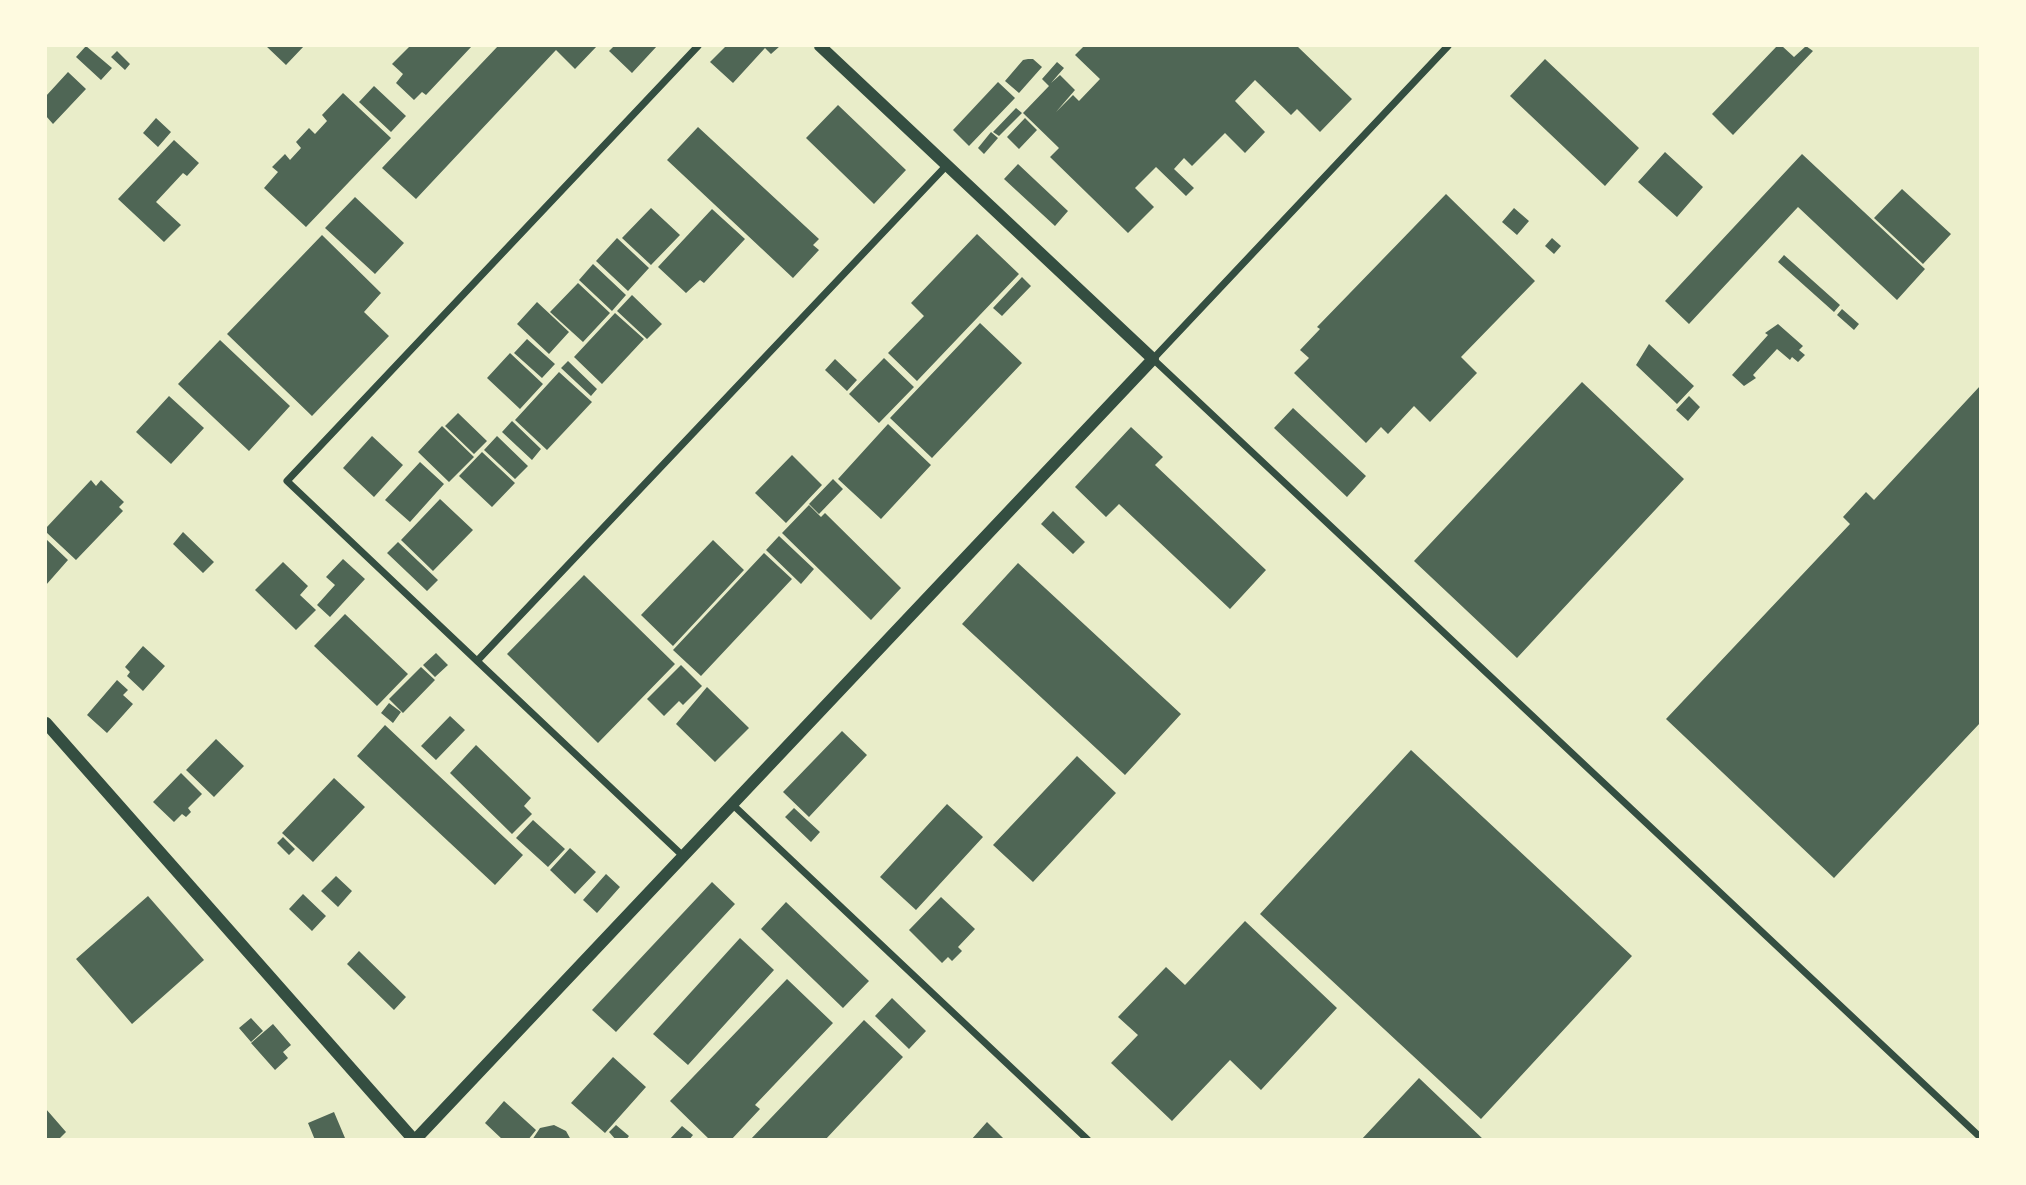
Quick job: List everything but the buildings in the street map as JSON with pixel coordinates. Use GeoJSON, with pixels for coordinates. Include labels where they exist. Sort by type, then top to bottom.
{"type":"FeatureCollection","features":[{"type":"Feature","properties":{"kind":"street"},"geometry":{"type":"LineString","coordinates":[[683,856],[287,481],[698,46]]}},
{"type":"Feature","properties":{"kind":"street"},"geometry":{"type":"LineString","coordinates":[[820,46],[1980,1137]]}},
{"type":"Feature","properties":{"kind":"street"},"geometry":{"type":"LineString","coordinates":[[46,723],[415,1139],[1448,46]]}},
{"type":"Feature","properties":{"kind":"street"},"geometry":{"type":"LineString","coordinates":[[477,662],[947,165]]}},
{"type":"Feature","properties":{"kind":"street"},"geometry":{"type":"LineString","coordinates":[[732,804],[1088,1139]]}}]}
